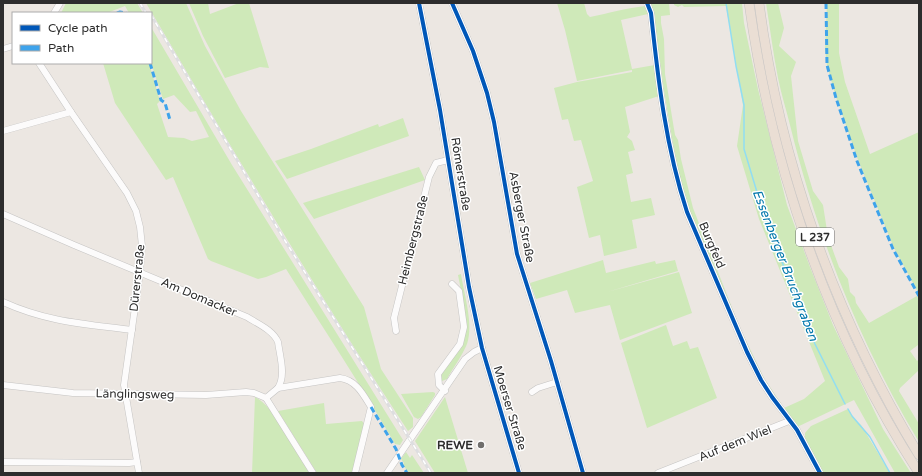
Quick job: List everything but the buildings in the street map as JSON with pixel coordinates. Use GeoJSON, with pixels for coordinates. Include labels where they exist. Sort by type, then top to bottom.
{"type":"FeatureCollection","features":[{"type":"Feature","properties":{"kind":"highway","name":"L 237"},"geometry":{"type":"LineString","coordinates":[[749,3],[758,59],[776,145],[806,242],[855,358],[887,420],[919,473]]}},
{"type":"Feature","properties":{"kind":"highway","name":"L 237"},"geometry":{"type":"LineString","coordinates":[[759,3],[782,128],[800,193],[812,229],[856,338],[877,382],[919,455]]}},
{"type":"Feature","properties":{"kind":"street"},"geometry":{"type":"LineString","coordinates":[[55,12],[60,3]]}},
{"type":"Feature","properties":{"kind":"street","name":"Römerstraße"},"geometry":{"type":"LineString","coordinates":[[419,3],[440,110],[469,287],[482,348]]}},
{"type":"Feature","properties":{"kind":"street","name":"Asberger Straße"},"geometry":{"type":"LineString","coordinates":[[452,3],[473,51],[488,99],[494,122],[517,254],[557,382],[583,473]]}},
{"type":"Feature","properties":{"kind":"street","name":"Burgfeld"},"geometry":{"type":"LineString","coordinates":[[647,3],[651,13],[661,96],[670,144],[679,188],[687,212],[747,352],[761,380],[789,421],[797,430],[820,473]]}},
{"type":"Feature","properties":{"kind":"street","name":"Dürerstraße"},"geometry":{"type":"LineString","coordinates":[[39,64],[132,202],[138,219],[142,246],[140,272],[124,385],[139,473]]}},
{"type":"Feature","properties":{"kind":"street"},"geometry":{"type":"LineString","coordinates":[[3,131],[70,112]]}},
{"type":"Feature","properties":{"kind":"street","name":"Heimbergstraße"},"geometry":{"type":"LineString","coordinates":[[396,331],[394,318],[429,177],[436,163],[448,160]]}},
{"type":"Feature","properties":{"kind":"street","name":"Am Domacker"},"geometry":{"type":"LineString","coordinates":[[3,214],[247,317],[271,332],[278,342],[283,376],[282,383],[278,388]]}},
{"type":"Feature","properties":{"kind":"street"},"geometry":{"type":"LineString","coordinates":[[445,391],[439,385],[438,374],[460,344],[464,327],[459,291],[452,284]]}},
{"type":"Feature","properties":{"kind":"street"},"geometry":{"type":"LineString","coordinates":[[3,302],[36,315],[56,320],[132,330]]}},
{"type":"Feature","properties":{"kind":"street"},"geometry":{"type":"LineString","coordinates":[[388,473],[445,391],[465,359],[482,348]]}},
{"type":"Feature","properties":{"kind":"street","name":"Moerser Straße"},"geometry":{"type":"LineString","coordinates":[[482,348],[519,473]]}},
{"type":"Feature","properties":{"kind":"street"},"geometry":{"type":"LineString","coordinates":[[313,473],[266,398],[278,388],[340,378],[348,379],[355,384],[371,407],[355,473]]}},
{"type":"Feature","properties":{"kind":"street"},"geometry":{"type":"LineString","coordinates":[[532,392],[538,388],[557,382]]}},
{"type":"Feature","properties":{"kind":"street","name":"Länglingsweg"},"geometry":{"type":"LineString","coordinates":[[3,385],[73,393],[206,395],[246,392],[254,393],[266,398]]}},
{"type":"Feature","properties":{"kind":"street","name":"Auf dem Wiel"},"geometry":{"type":"LineString","coordinates":[[658,473],[789,421]]}},
{"type":"Feature","properties":{"kind":"street"},"geometry":{"type":"LineString","coordinates":[[3,462],[137,462]]}},
{"type":"Feature","properties":{"kind":"green space"},"geometry":{"type":"Polygon","coordinates":[[[66,3],[137,3],[142,12],[128,12],[125,6],[110,12],[62,12],[66,3]]]}},
{"type":"Feature","properties":{"kind":"green space"},"geometry":{"type":"Polygon","coordinates":[[[146,3],[186,3],[205,46],[241,111],[364,307],[381,369],[413,418],[413,427],[408,431],[307,272],[146,3]]]}},
{"type":"Feature","properties":{"kind":"green space"},"geometry":{"type":"Polygon","coordinates":[[[189,3],[208,3],[210,14],[239,3],[249,3],[269,68],[260,67],[225,78],[203,36],[189,3]]]}},
{"type":"Feature","properties":{"kind":"green space"},"geometry":{"type":"Polygon","coordinates":[[[557,3],[584,3],[587,14],[590,17],[645,6],[648,14],[621,20],[632,69],[655,65],[659,96],[625,107],[630,132],[627,137],[632,141],[635,150],[628,152],[633,173],[626,175],[631,202],[651,198],[655,215],[632,220],[637,248],[604,256],[600,235],[589,238],[577,187],[593,181],[581,140],[574,141],[568,119],[562,120],[554,88],[577,82],[632,72],[632,70],[577,81],[557,3]]]}},
{"type":"Feature","properties":{"kind":"green space"},"geometry":{"type":"Polygon","coordinates":[[[649,3],[669,3],[670,15],[661,16],[664,39],[665,74],[675,135],[678,140],[693,208],[740,328],[764,378],[784,408],[804,399],[825,381],[759,219],[737,146],[743,105],[726,6],[684,7],[682,5],[678,7],[674,5],[674,3],[742,3],[744,23],[758,89],[787,205],[833,325],[883,429],[911,473],[895,473],[854,400],[797,427],[773,395],[753,361],[688,209],[679,179],[664,91],[654,17],[649,3]]]}},
{"type":"Feature","properties":{"kind":"green space"},"geometry":{"type":"Polygon","coordinates":[[[766,3],[778,3],[784,28],[779,46],[796,62],[791,76],[798,141],[813,191],[823,205],[828,237],[839,267],[848,279],[850,292],[855,297],[856,303],[869,323],[917,296],[919,299],[919,346],[918,345],[910,351],[917,361],[919,359],[919,370],[900,388],[899,391],[919,424],[919,442],[878,367],[859,328],[842,288],[813,208],[778,78],[766,3]]]}},
{"type":"Feature","properties":{"kind":"green space"},"geometry":{"type":"Polygon","coordinates":[[[827,3],[839,3],[839,53],[845,82],[870,154],[919,132],[919,294],[894,248],[858,160],[836,97],[827,66],[825,49],[827,3]]]}},
{"type":"Feature","properties":{"kind":"green space"},"geometry":{"type":"Polygon","coordinates":[[[152,29],[232,165],[403,440],[400,445],[395,444],[286,269],[258,279],[208,259],[173,177],[166,180],[115,103],[103,64],[149,64],[160,101],[157,104],[168,137],[184,138],[192,141],[209,137],[196,111],[190,112],[174,95],[163,99],[151,64],[152,29]]]}},
{"type":"Feature","properties":{"kind":"green space"},"geometry":{"type":"Polygon","coordinates":[[[403,118],[409,136],[287,179],[275,161],[378,124],[379,127],[403,118]]]}},
{"type":"Feature","properties":{"kind":"green space"},"geometry":{"type":"Polygon","coordinates":[[[419,167],[425,180],[314,219],[303,203],[419,167]]]}},
{"type":"Feature","properties":{"kind":"green space"},"geometry":{"type":"Polygon","coordinates":[[[603,260],[606,273],[655,261],[656,264],[675,260],[678,271],[607,292],[679,272],[692,313],[620,340],[610,305],[575,313],[567,290],[536,299],[530,283],[603,260]]]}},
{"type":"Feature","properties":{"kind":"green space"},"geometry":{"type":"Polygon","coordinates":[[[461,274],[468,309],[469,336],[467,344],[447,379],[442,381],[440,380],[440,376],[461,345],[461,290],[458,275],[461,274]]]}},
{"type":"Feature","properties":{"kind":"green space"},"geometry":{"type":"Polygon","coordinates":[[[666,325],[673,346],[687,341],[690,349],[698,347],[717,398],[647,428],[621,343],[666,325]]]}},
{"type":"Feature","properties":{"kind":"green space"},"geometry":{"type":"Polygon","coordinates":[[[433,392],[435,395],[421,417],[418,419],[414,417],[401,394],[433,392]]]}},
{"type":"Feature","properties":{"kind":"green space"},"geometry":{"type":"Polygon","coordinates":[[[255,397],[270,410],[293,443],[311,473],[252,473],[255,397]]]}},
{"type":"Feature","properties":{"kind":"green space"},"geometry":{"type":"Polygon","coordinates":[[[445,397],[468,473],[435,473],[415,441],[445,397]]]}},
{"type":"Feature","properties":{"kind":"green space"},"geometry":{"type":"Polygon","coordinates":[[[324,403],[326,424],[362,421],[365,425],[353,473],[317,473],[278,411],[324,403]]]}},
{"type":"Feature","properties":{"kind":"green space"},"geometry":{"type":"Polygon","coordinates":[[[848,409],[854,419],[861,425],[890,473],[822,473],[805,438],[805,433],[811,426],[848,409]]]}},
{"type":"Feature","properties":{"kind":"green space"},"geometry":{"type":"Polygon","coordinates":[[[406,452],[410,458],[412,455],[424,473],[409,473],[403,465],[404,463],[401,459],[406,452]]]}},
{"type":"Feature","properties":{"kind":"waterway","name":"Essenberger Bruchgraben"},"geometry":{"type":"LineString","coordinates":[[726,3],[744,105],[744,149],[766,222],[815,344],[845,404]]}},
{"type":"Feature","properties":{"kind":"waterway","name":"Essenberger Bruchgraben"},"geometry":{"type":"LineString","coordinates":[[848,409],[870,437],[890,473]]}},
{"type":"Feature","properties":{"kind":"railway"},"geometry":{"type":"LineString","coordinates":[[140,3],[145,12]]}},
{"type":"Feature","properties":{"kind":"railway"},"geometry":{"type":"LineString","coordinates":[[152,17],[284,239],[431,473]]}},
{"type":"Feature","properties":{"kind":"marked path"},"geometry":{"type":"LineString","coordinates":[[826,3],[827,65],[836,98],[857,161],[893,249],[919,296]]}},
{"type":"Feature","properties":{"kind":"marked path"},"geometry":{"type":"LineString","coordinates":[[150,64],[161,100],[165,103],[170,120]]}},
{"type":"Feature","properties":{"kind":"marked path"},"geometry":{"type":"LineString","coordinates":[[371,407],[396,449],[402,465],[407,473]]}},
{"type":"Feature","properties":{"kind":"cycle path"},"geometry":{"type":"LineString","coordinates":[[419,3],[440,110],[469,287],[482,348],[519,473]]}},
{"type":"Feature","properties":{"kind":"cycle path"},"geometry":{"type":"LineString","coordinates":[[452,3],[473,51],[487,93],[494,122],[517,254],[551,361],[583,473]]}},
{"type":"Feature","properties":{"kind":"cycle path"},"geometry":{"type":"LineString","coordinates":[[647,3],[651,13],[660,89],[668,139],[687,212],[747,352],[761,380],[797,430],[820,473]]}},
{"type":"Feature","properties":{"kind":"place","name":"REWE"},"geometry":{"type":"Point","coordinates":[481,445]}}]}
